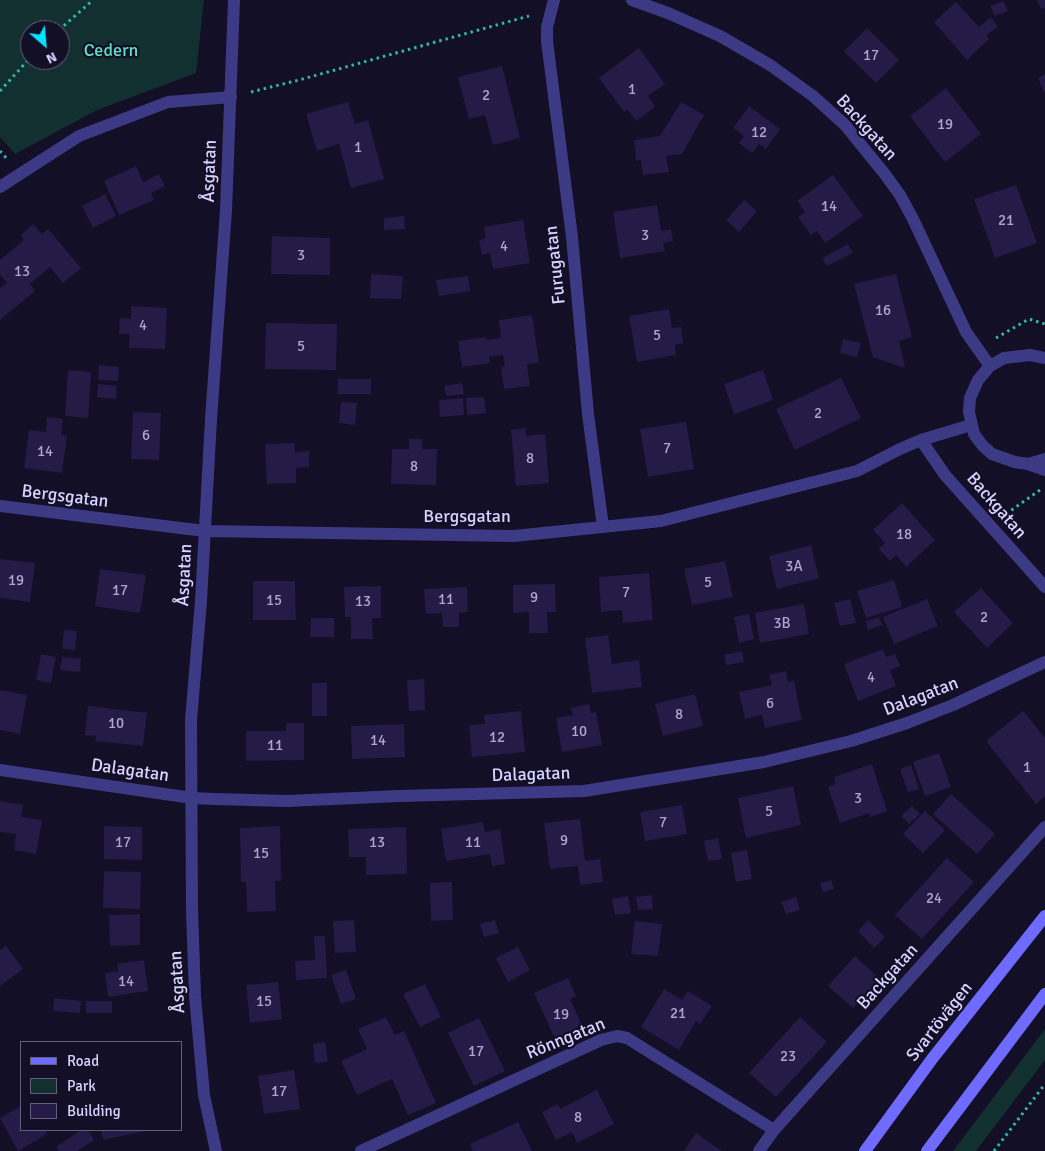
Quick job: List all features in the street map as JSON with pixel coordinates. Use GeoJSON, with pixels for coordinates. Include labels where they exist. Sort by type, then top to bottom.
{"type":"FeatureCollection","features":[{"type":"Feature","properties":{"kind":"main road","name":"Svartövägen"},"geometry":{"type":"LineString","coordinates":[[865,1151],[932,1059],[1045,916]]}},
{"type":"Feature","properties":{"kind":"main road"},"geometry":{"type":"LineString","coordinates":[[927,1151],[1045,994]]}},
{"type":"Feature","properties":{"kind":"street","name":"Åsgatan"},"geometry":{"type":"LineString","coordinates":[[216,1151],[204,1095],[195,996],[192,910],[191,720],[201,601],[211,419],[226,210],[234,0]]}},
{"type":"Feature","properties":{"kind":"street","name":"Furugatan"},"geometry":{"type":"LineString","coordinates":[[554,0],[547,27],[547,41],[572,237],[588,414],[603,527]]}},
{"type":"Feature","properties":{"kind":"street","name":"Backgatan"},"geometry":{"type":"LineString","coordinates":[[638,1],[720,36],[770,64],[813,96],[845,125],[900,195],[966,332],[990,366]]}},
{"type":"Feature","properties":{"kind":"street"},"geometry":{"type":"LineString","coordinates":[[0,187],[79,136],[168,102],[231,97]]}},
{"type":"Feature","properties":{"kind":"street"},"geometry":{"type":"LineString","coordinates":[[1045,358],[1030,355],[1004,358],[990,366],[978,380],[970,398],[969,412],[974,434],[992,454],[1045,470]]}},
{"type":"Feature","properties":{"kind":"street"},"geometry":{"type":"LineString","coordinates":[[921,440],[972,425]]}},
{"type":"Feature","properties":{"kind":"street","name":"Bergsgatan"},"geometry":{"type":"LineString","coordinates":[[0,506],[205,531],[514,536],[661,521],[857,471],[921,440]]}},
{"type":"Feature","properties":{"kind":"street","name":"Backgatan"},"geometry":{"type":"LineString","coordinates":[[921,440],[945,475],[1045,587]]}},
{"type":"Feature","properties":{"kind":"street"},"geometry":{"type":"LineString","coordinates":[[1028,464],[1045,459]]}},
{"type":"Feature","properties":{"kind":"street","name":"Dalagatan"},"geometry":{"type":"LineString","coordinates":[[0,770],[192,798],[287,801],[584,791],[764,762],[851,740],[907,723],[953,705],[1045,662]]}},
{"type":"Feature","properties":{"kind":"street","name":"Backgatan"},"geometry":{"type":"LineString","coordinates":[[759,1151],[774,1130],[1045,827]]}},
{"type":"Feature","properties":{"kind":"street","name":"Rönngatan"},"geometry":{"type":"LineString","coordinates":[[361,1151],[601,1040],[617,1036],[627,1038],[774,1130]]}},
{"type":"Feature","properties":{"kind":"path"},"geometry":{"type":"LineString","coordinates":[[70,21],[93,0]]}},
{"type":"Feature","properties":{"kind":"path"},"geometry":{"type":"LineString","coordinates":[[251,92],[529,16]]}},
{"type":"Feature","properties":{"kind":"path"},"geometry":{"type":"LineString","coordinates":[[0,91],[20,69]]}},
{"type":"Feature","properties":{"kind":"path"},"geometry":{"type":"LineString","coordinates":[[977,349],[1029,319],[1045,324]]}},
{"type":"Feature","properties":{"kind":"path"},"geometry":{"type":"LineString","coordinates":[[990,526],[1045,487]]}},
{"type":"Feature","properties":{"kind":"path"},"geometry":{"type":"LineString","coordinates":[[994,1151],[1045,1084]]}},
{"type":"Feature","properties":{"kind":"green space","name":"Cedern"},"geometry":{"type":"Polygon","coordinates":[[[0,0],[204,0],[196,73],[97,110],[15,154],[0,137],[0,0]]]}},
{"type":"Feature","properties":{"kind":"green space"},"geometry":{"type":"Polygon","coordinates":[[[1045,1029],[1045,1060],[976,1151],[953,1151],[1045,1029]]]}},
{"type":"Feature","properties":{"kind":"building"},"geometry":{"type":"Polygon","coordinates":[[[1037,0],[1045,0],[1045,8],[1041,9],[1037,0]]]}},
{"type":"Feature","properties":{"kind":"building"},"geometry":{"type":"Polygon","coordinates":[[[1003,1],[1008,11],[995,16],[990,6],[1003,1]]]}},
{"type":"Feature","properties":{"kind":"building"},"geometry":{"type":"Polygon","coordinates":[[[956,2],[979,27],[991,17],[998,27],[986,35],[989,39],[967,60],[934,22],[956,2]]]}},
{"type":"Feature","properties":{"kind":"building"},"geometry":{"type":"Polygon","coordinates":[[[867,28],[899,60],[876,83],[844,51],[867,28]]]}},
{"type":"Feature","properties":{"kind":"building"},"geometry":{"type":"Polygon","coordinates":[[[639,48],[665,84],[648,96],[655,107],[636,121],[628,110],[624,112],[599,78],[639,48]]]}},
{"type":"Feature","properties":{"kind":"building"},"geometry":{"type":"Polygon","coordinates":[[[502,66],[520,138],[493,145],[485,115],[469,119],[458,77],[502,66]]]}},
{"type":"Feature","properties":{"kind":"building"},"geometry":{"type":"Polygon","coordinates":[[[1045,74],[1045,94],[1038,78],[1045,74]]]}},
{"type":"Feature","properties":{"kind":"building"},"geometry":{"type":"Polygon","coordinates":[[[946,88],[981,134],[945,162],[910,116],[946,88]]]}},
{"type":"Feature","properties":{"kind":"building"},"geometry":{"type":"Polygon","coordinates":[[[348,102],[355,124],[368,120],[384,179],[351,188],[339,144],[317,151],[306,114],[348,102]]]}},
{"type":"Feature","properties":{"kind":"building"},"geometry":{"type":"Polygon","coordinates":[[[681,102],[704,115],[682,154],[666,156],[669,172],[643,175],[641,160],[636,161],[634,140],[660,136],[681,102]]]}},
{"type":"Feature","properties":{"kind":"building"},"geometry":{"type":"Polygon","coordinates":[[[749,106],[780,129],[766,149],[759,144],[752,153],[739,143],[744,136],[733,128],[749,106]]]}},
{"type":"Feature","properties":{"kind":"building"},"geometry":{"type":"Polygon","coordinates":[[[136,166],[143,182],[159,174],[165,186],[151,193],[154,200],[119,215],[104,181],[136,166]]]}},
{"type":"Feature","properties":{"kind":"building"},"geometry":{"type":"Polygon","coordinates":[[[833,175],[863,216],[825,243],[817,231],[811,235],[798,217],[805,212],[797,201],[833,175]]]}},
{"type":"Feature","properties":{"kind":"building"},"geometry":{"type":"Polygon","coordinates":[[[1016,185],[1037,243],[995,258],[974,199],[1016,185]]]}},
{"type":"Feature","properties":{"kind":"building"},"geometry":{"type":"Polygon","coordinates":[[[105,194],[116,216],[93,228],[82,206],[105,194]]]}},
{"type":"Feature","properties":{"kind":"building"},"geometry":{"type":"Polygon","coordinates":[[[744,200],[757,211],[739,232],[726,220],[744,200]]]}},
{"type":"Feature","properties":{"kind":"building"},"geometry":{"type":"Polygon","coordinates":[[[657,205],[661,231],[671,229],[673,241],[663,243],[665,251],[620,258],[613,212],[657,205]]]}},
{"type":"Feature","properties":{"kind":"building"},"geometry":{"type":"Polygon","coordinates":[[[404,216],[405,229],[384,230],[384,218],[404,216]]]}},
{"type":"Feature","properties":{"kind":"building"},"geometry":{"type":"Polygon","coordinates":[[[523,220],[530,263],[493,269],[490,253],[482,255],[479,240],[486,238],[484,227],[523,220]]]}},
{"type":"Feature","properties":{"kind":"building"},"geometry":{"type":"Polygon","coordinates":[[[33,224],[42,234],[48,229],[81,268],[63,283],[50,267],[30,284],[35,291],[0,320],[0,288],[7,283],[0,275],[0,260],[24,240],[21,235],[33,224]]]}},
{"type":"Feature","properties":{"kind":"building"},"geometry":{"type":"Polygon","coordinates":[[[272,236],[330,238],[330,275],[271,274],[272,236]]]}},
{"type":"Feature","properties":{"kind":"building"},"geometry":{"type":"Polygon","coordinates":[[[848,244],[853,253],[827,266],[822,258],[848,244]]]}},
{"type":"Feature","properties":{"kind":"building"},"geometry":{"type":"Polygon","coordinates":[[[371,274],[403,276],[401,299],[370,298],[371,274]]]}},
{"type":"Feature","properties":{"kind":"building"},"geometry":{"type":"Polygon","coordinates":[[[896,274],[912,337],[899,341],[905,368],[873,357],[854,284],[896,274]]]}},
{"type":"Feature","properties":{"kind":"building"},"geometry":{"type":"Polygon","coordinates":[[[468,276],[470,291],[439,296],[436,280],[468,276]]]}},
{"type":"Feature","properties":{"kind":"building"},"geometry":{"type":"Polygon","coordinates":[[[131,306],[167,308],[165,349],[129,348],[130,334],[119,334],[120,318],[131,319],[131,306]]]}},
{"type":"Feature","properties":{"kind":"building"},"geometry":{"type":"Polygon","coordinates":[[[669,309],[672,328],[681,327],[683,343],[675,345],[676,355],[637,362],[629,316],[669,309]]]}},
{"type":"Feature","properties":{"kind":"building"},"geometry":{"type":"Polygon","coordinates":[[[532,315],[539,363],[527,364],[530,386],[504,389],[501,367],[505,366],[503,355],[489,357],[490,363],[462,367],[458,341],[486,337],[486,340],[501,338],[499,320],[532,315]]]}},
{"type":"Feature","properties":{"kind":"building"},"geometry":{"type":"Polygon","coordinates":[[[266,323],[337,324],[336,370],[265,369],[266,323]]]}},
{"type":"Feature","properties":{"kind":"building"},"geometry":{"type":"Polygon","coordinates":[[[843,339],[861,343],[857,357],[840,353],[843,339]]]}},
{"type":"Feature","properties":{"kind":"building"},"geometry":{"type":"Polygon","coordinates":[[[99,365],[119,367],[118,381],[98,380],[99,365]]]}},
{"type":"Feature","properties":{"kind":"building"},"geometry":{"type":"Polygon","coordinates":[[[68,370],[91,372],[88,418],[65,416],[68,370]]]}},
{"type":"Feature","properties":{"kind":"building"},"geometry":{"type":"Polygon","coordinates":[[[763,370],[773,400],[734,414],[724,384],[763,370]]]}},
{"type":"Feature","properties":{"kind":"building"},"geometry":{"type":"Polygon","coordinates":[[[841,378],[861,418],[795,450],[776,409],[841,378]]]}},
{"type":"Feature","properties":{"kind":"building"},"geometry":{"type":"Polygon","coordinates":[[[338,379],[371,379],[371,394],[338,394],[338,379]]]}},
{"type":"Feature","properties":{"kind":"building"},"geometry":{"type":"Polygon","coordinates":[[[462,383],[464,394],[446,396],[444,386],[462,383]]]}},
{"type":"Feature","properties":{"kind":"building"},"geometry":{"type":"Polygon","coordinates":[[[98,384],[117,386],[116,399],[97,397],[98,384]]]}},
{"type":"Feature","properties":{"kind":"building"},"geometry":{"type":"Polygon","coordinates":[[[484,397],[486,413],[467,415],[466,398],[484,397]]]}},
{"type":"Feature","properties":{"kind":"building"},"geometry":{"type":"Polygon","coordinates":[[[463,398],[464,415],[440,417],[439,400],[463,398]]]}},
{"type":"Feature","properties":{"kind":"building"},"geometry":{"type":"Polygon","coordinates":[[[341,402],[357,403],[355,425],[339,423],[341,402]]]}},
{"type":"Feature","properties":{"kind":"building"},"geometry":{"type":"Polygon","coordinates":[[[133,412],[161,413],[159,460],[131,459],[133,412]]]}},
{"type":"Feature","properties":{"kind":"building"},"geometry":{"type":"Polygon","coordinates":[[[47,417],[63,419],[61,435],[67,436],[62,473],[24,468],[29,430],[46,432],[47,417]]]}},
{"type":"Feature","properties":{"kind":"building"},"geometry":{"type":"Polygon","coordinates":[[[686,422],[694,469],[648,477],[640,429],[686,422]]]}},
{"type":"Feature","properties":{"kind":"building"},"geometry":{"type":"Polygon","coordinates":[[[525,428],[526,436],[545,434],[549,483],[516,486],[511,430],[525,428]]]}},
{"type":"Feature","properties":{"kind":"building"},"geometry":{"type":"Polygon","coordinates":[[[409,439],[422,439],[422,449],[437,449],[436,485],[391,484],[392,449],[409,449],[409,439]]]}},
{"type":"Feature","properties":{"kind":"building"},"geometry":{"type":"Polygon","coordinates":[[[294,443],[295,452],[309,451],[309,467],[296,468],[296,483],[267,484],[265,444],[294,443]]]}},
{"type":"Feature","properties":{"kind":"building"},"geometry":{"type":"Polygon","coordinates":[[[902,503],[935,540],[906,567],[896,555],[890,561],[879,549],[885,543],[873,530],[902,503]]]}},
{"type":"Feature","properties":{"kind":"building"},"geometry":{"type":"Polygon","coordinates":[[[811,545],[819,578],[777,589],[769,556],[811,545]]]}},
{"type":"Feature","properties":{"kind":"building"},"geometry":{"type":"Polygon","coordinates":[[[0,559],[35,563],[30,602],[0,598],[0,559]]]}},
{"type":"Feature","properties":{"kind":"building"},"geometry":{"type":"Polygon","coordinates":[[[725,561],[733,597],[692,605],[684,569],[725,561]]]}},
{"type":"Feature","properties":{"kind":"building"},"geometry":{"type":"Polygon","coordinates":[[[100,569],[146,575],[140,613],[95,606],[100,569]]]}},
{"type":"Feature","properties":{"kind":"building"},"geometry":{"type":"Polygon","coordinates":[[[649,573],[653,620],[623,623],[622,610],[601,612],[599,577],[649,573]]]}},
{"type":"Feature","properties":{"kind":"building"},"geometry":{"type":"Polygon","coordinates":[[[894,580],[902,607],[866,618],[857,591],[894,580]]]}},
{"type":"Feature","properties":{"kind":"building"},"geometry":{"type":"Polygon","coordinates":[[[253,581],[295,581],[296,620],[253,620],[253,581]]]}},
{"type":"Feature","properties":{"kind":"building"},"geometry":{"type":"Polygon","coordinates":[[[555,584],[556,612],[547,612],[548,633],[529,633],[529,612],[513,613],[513,585],[555,584]]]}},
{"type":"Feature","properties":{"kind":"building"},"geometry":{"type":"Polygon","coordinates":[[[381,586],[381,618],[372,618],[373,639],[351,639],[351,617],[345,617],[344,587],[381,586]]]}},
{"type":"Feature","properties":{"kind":"building"},"geometry":{"type":"Polygon","coordinates":[[[467,587],[468,612],[459,613],[459,627],[443,627],[442,613],[426,614],[424,589],[467,587]]]}},
{"type":"Feature","properties":{"kind":"building"},"geometry":{"type":"Polygon","coordinates":[[[981,588],[1013,623],[987,648],[954,612],[981,588]]]}},
{"type":"Feature","properties":{"kind":"building"},"geometry":{"type":"Polygon","coordinates":[[[850,599],[856,623],[840,626],[834,603],[850,599]]]}},
{"type":"Feature","properties":{"kind":"building"},"geometry":{"type":"Polygon","coordinates":[[[927,599],[938,626],[894,644],[883,617],[927,599]]]}},
{"type":"Feature","properties":{"kind":"building"},"geometry":{"type":"Polygon","coordinates":[[[804,604],[809,634],[760,643],[755,613],[804,604]]]}},
{"type":"Feature","properties":{"kind":"building"},"geometry":{"type":"Polygon","coordinates":[[[749,614],[754,639],[739,643],[734,617],[749,614]]]}},
{"type":"Feature","properties":{"kind":"building"},"geometry":{"type":"Polygon","coordinates":[[[879,617],[882,625],[868,630],[866,621],[879,617]]]}},
{"type":"Feature","properties":{"kind":"building"},"geometry":{"type":"Polygon","coordinates":[[[311,618],[334,618],[334,637],[310,637],[311,618]]]}},
{"type":"Feature","properties":{"kind":"building"},"geometry":{"type":"Polygon","coordinates":[[[64,630],[77,631],[75,650],[62,649],[64,630]]]}},
{"type":"Feature","properties":{"kind":"building"},"geometry":{"type":"Polygon","coordinates":[[[608,635],[612,664],[639,660],[642,687],[592,693],[585,638],[608,635]]]}},
{"type":"Feature","properties":{"kind":"building"},"geometry":{"type":"Polygon","coordinates":[[[883,649],[886,657],[895,654],[900,666],[890,670],[896,686],[858,701],[844,664],[883,649]]]}},
{"type":"Feature","properties":{"kind":"building"},"geometry":{"type":"Polygon","coordinates":[[[742,651],[744,662],[726,665],[724,655],[742,651]]]}},
{"type":"Feature","properties":{"kind":"building"},"geometry":{"type":"Polygon","coordinates":[[[41,654],[56,657],[51,683],[36,680],[41,654]]]}},
{"type":"Feature","properties":{"kind":"building"},"geometry":{"type":"Polygon","coordinates":[[[62,657],[81,659],[80,672],[60,670],[62,657]]]}},
{"type":"Feature","properties":{"kind":"building"},"geometry":{"type":"Polygon","coordinates":[[[786,671],[788,682],[794,681],[802,720],[765,728],[762,715],[745,719],[739,692],[772,685],[769,675],[786,671]]]}},
{"type":"Feature","properties":{"kind":"building"},"geometry":{"type":"Polygon","coordinates":[[[424,679],[425,710],[409,711],[407,680],[424,679]]]}},
{"type":"Feature","properties":{"kind":"building"},"geometry":{"type":"Polygon","coordinates":[[[312,683],[327,683],[327,716],[312,716],[312,683]]]}},
{"type":"Feature","properties":{"kind":"building"},"geometry":{"type":"Polygon","coordinates":[[[0,690],[27,695],[20,734],[0,730],[0,690]]]}},
{"type":"Feature","properties":{"kind":"building"},"geometry":{"type":"Polygon","coordinates":[[[695,694],[703,726],[663,736],[655,704],[695,694]]]}},
{"type":"Feature","properties":{"kind":"building"},"geometry":{"type":"Polygon","coordinates":[[[589,704],[591,713],[596,712],[602,745],[562,752],[556,718],[573,715],[571,708],[589,704]]]}},
{"type":"Feature","properties":{"kind":"building"},"geometry":{"type":"Polygon","coordinates":[[[88,706],[147,713],[143,746],[95,741],[96,736],[85,735],[88,706]]]}},
{"type":"Feature","properties":{"kind":"building"},"geometry":{"type":"Polygon","coordinates":[[[521,711],[525,752],[472,757],[469,725],[485,724],[484,715],[521,711]]]}},
{"type":"Feature","properties":{"kind":"building"},"geometry":{"type":"Polygon","coordinates":[[[1023,711],[1045,738],[1045,796],[1036,804],[986,741],[1023,711]]]}},
{"type":"Feature","properties":{"kind":"building"},"geometry":{"type":"Polygon","coordinates":[[[286,723],[304,723],[304,760],[246,761],[246,731],[286,731],[286,723]]]}},
{"type":"Feature","properties":{"kind":"building"},"geometry":{"type":"Polygon","coordinates":[[[404,724],[405,757],[352,759],[351,726],[404,724]]]}},
{"type":"Feature","properties":{"kind":"building"},"geometry":{"type":"Polygon","coordinates":[[[939,753],[951,787],[925,796],[913,762],[939,753]]]}},
{"type":"Feature","properties":{"kind":"building"},"geometry":{"type":"Polygon","coordinates":[[[872,764],[887,811],[870,817],[869,813],[840,823],[828,787],[836,784],[834,777],[872,764]]]}},
{"type":"Feature","properties":{"kind":"building"},"geometry":{"type":"Polygon","coordinates":[[[911,765],[919,789],[908,792],[900,769],[911,765]]]}},
{"type":"Feature","properties":{"kind":"building"},"geometry":{"type":"Polygon","coordinates":[[[793,786],[801,825],[746,838],[738,798],[793,786]]]}},
{"type":"Feature","properties":{"kind":"building"},"geometry":{"type":"Polygon","coordinates":[[[951,794],[995,834],[977,854],[933,814],[951,794]]]}},
{"type":"Feature","properties":{"kind":"building"},"geometry":{"type":"Polygon","coordinates":[[[0,801],[23,805],[21,817],[42,820],[36,854],[14,850],[16,834],[0,832],[0,801]]]}},
{"type":"Feature","properties":{"kind":"building"},"geometry":{"type":"Polygon","coordinates":[[[682,805],[687,834],[645,841],[640,812],[682,805]]]}},
{"type":"Feature","properties":{"kind":"building"},"geometry":{"type":"Polygon","coordinates":[[[912,806],[920,814],[909,824],[901,816],[912,806]]]}},
{"type":"Feature","properties":{"kind":"building"},"geometry":{"type":"Polygon","coordinates":[[[925,811],[945,830],[923,853],[903,834],[925,811]]]}},
{"type":"Feature","properties":{"kind":"building"},"geometry":{"type":"Polygon","coordinates":[[[580,819],[585,861],[600,859],[603,882],[580,885],[578,866],[550,869],[544,823],[580,819]]]}},
{"type":"Feature","properties":{"kind":"building"},"geometry":{"type":"Polygon","coordinates":[[[483,822],[485,832],[500,829],[505,864],[492,866],[490,854],[446,861],[441,829],[483,822]]]}},
{"type":"Feature","properties":{"kind":"building"},"geometry":{"type":"Polygon","coordinates":[[[104,826],[142,827],[142,860],[104,859],[104,826]]]}},
{"type":"Feature","properties":{"kind":"building"},"geometry":{"type":"Polygon","coordinates":[[[280,826],[281,881],[275,881],[276,911],[247,912],[246,882],[241,882],[240,828],[280,826]]]}},
{"type":"Feature","properties":{"kind":"building"},"geometry":{"type":"Polygon","coordinates":[[[406,827],[407,874],[366,875],[366,857],[349,857],[348,829],[406,827]]]}},
{"type":"Feature","properties":{"kind":"building"},"geometry":{"type":"Polygon","coordinates":[[[718,838],[722,859],[708,861],[704,841],[718,838]]]}},
{"type":"Feature","properties":{"kind":"building"},"geometry":{"type":"Polygon","coordinates":[[[747,850],[752,879],[736,882],[731,853],[747,850]]]}},
{"type":"Feature","properties":{"kind":"building"},"geometry":{"type":"Polygon","coordinates":[[[947,858],[974,882],[922,939],[895,915],[947,858]]]}},
{"type":"Feature","properties":{"kind":"building"},"geometry":{"type":"Polygon","coordinates":[[[104,871],[141,872],[140,909],[103,908],[104,871]]]}},
{"type":"Feature","properties":{"kind":"building"},"geometry":{"type":"Polygon","coordinates":[[[831,880],[834,889],[823,892],[820,883],[831,880]]]}},
{"type":"Feature","properties":{"kind":"building"},"geometry":{"type":"Polygon","coordinates":[[[452,882],[453,920],[431,921],[430,883],[452,882]]]}},
{"type":"Feature","properties":{"kind":"building"},"geometry":{"type":"Polygon","coordinates":[[[652,895],[653,909],[638,910],[636,897],[652,895]]]}},
{"type":"Feature","properties":{"kind":"building"},"geometry":{"type":"Polygon","coordinates":[[[628,896],[631,913],[615,915],[612,899],[628,896]]]}},
{"type":"Feature","properties":{"kind":"building"},"geometry":{"type":"Polygon","coordinates":[[[796,897],[800,910],[786,914],[781,902],[796,897]]]}},
{"type":"Feature","properties":{"kind":"building"},"geometry":{"type":"Polygon","coordinates":[[[140,914],[140,945],[110,946],[109,915],[140,914]]]}},
{"type":"Feature","properties":{"kind":"building"},"geometry":{"type":"Polygon","coordinates":[[[354,920],[356,952],[335,953],[333,921],[354,920]]]}},
{"type":"Feature","properties":{"kind":"building"},"geometry":{"type":"Polygon","coordinates":[[[495,920],[499,933],[484,937],[480,924],[495,920]]]}},
{"type":"Feature","properties":{"kind":"building"},"geometry":{"type":"Polygon","coordinates":[[[868,920],[885,937],[874,948],[858,931],[868,920]]]}},
{"type":"Feature","properties":{"kind":"building"},"geometry":{"type":"Polygon","coordinates":[[[635,921],[662,924],[658,956],[631,954],[635,921]]]}},
{"type":"Feature","properties":{"kind":"building"},"geometry":{"type":"Polygon","coordinates":[[[314,936],[325,936],[327,978],[296,980],[295,961],[315,960],[314,936]]]}},
{"type":"Feature","properties":{"kind":"building"},"geometry":{"type":"Polygon","coordinates":[[[6,946],[23,969],[0,986],[0,950],[6,946]]]}},
{"type":"Feature","properties":{"kind":"building"},"geometry":{"type":"Polygon","coordinates":[[[518,947],[530,970],[508,982],[496,958],[518,947]]]}},
{"type":"Feature","properties":{"kind":"building"},"geometry":{"type":"Polygon","coordinates":[[[855,956],[880,979],[853,1008],[828,986],[855,956]]]}},
{"type":"Feature","properties":{"kind":"building"},"geometry":{"type":"Polygon","coordinates":[[[144,960],[148,991],[108,997],[105,973],[118,971],[117,964],[144,960]]]}},
{"type":"Feature","properties":{"kind":"building"},"geometry":{"type":"Polygon","coordinates":[[[346,970],[356,999],[341,1004],[331,975],[346,970]]]}},
{"type":"Feature","properties":{"kind":"building"},"geometry":{"type":"Polygon","coordinates":[[[568,978],[576,996],[570,999],[584,1030],[557,1043],[534,993],[568,978]]]}},
{"type":"Feature","properties":{"kind":"building"},"geometry":{"type":"Polygon","coordinates":[[[278,982],[282,1019],[250,1023],[246,985],[278,982]]]}},
{"type":"Feature","properties":{"kind":"building"},"geometry":{"type":"Polygon","coordinates":[[[425,984],[441,1017],[420,1027],[403,994],[425,984]]]}},
{"type":"Feature","properties":{"kind":"building"},"geometry":{"type":"Polygon","coordinates":[[[664,989],[682,1000],[688,991],[712,1006],[700,1024],[696,1021],[679,1050],[641,1027],[664,989]]]}},
{"type":"Feature","properties":{"kind":"building"},"geometry":{"type":"Polygon","coordinates":[[[54,998],[81,1001],[80,1013],[53,1011],[54,998]]]}},
{"type":"Feature","properties":{"kind":"building"},"geometry":{"type":"Polygon","coordinates":[[[86,1001],[112,1001],[112,1013],[86,1013],[86,1001]]]}},
{"type":"Feature","properties":{"kind":"building"},"geometry":{"type":"Polygon","coordinates":[[[386,1017],[395,1035],[404,1031],[436,1103],[408,1115],[392,1079],[357,1095],[341,1061],[367,1049],[358,1029],[386,1017]]]}},
{"type":"Feature","properties":{"kind":"building"},"geometry":{"type":"Polygon","coordinates":[[[800,1017],[827,1042],[776,1097],[749,1073],[800,1017]]]}},
{"type":"Feature","properties":{"kind":"building"},"geometry":{"type":"Polygon","coordinates":[[[479,1018],[505,1071],[474,1086],[448,1033],[479,1018]]]}},
{"type":"Feature","properties":{"kind":"building"},"geometry":{"type":"Polygon","coordinates":[[[325,1042],[328,1062],[315,1063],[313,1044],[325,1042]]]}},
{"type":"Feature","properties":{"kind":"building"},"geometry":{"type":"Polygon","coordinates":[[[294,1070],[300,1109],[264,1114],[258,1076],[294,1070]]]}},
{"type":"Feature","properties":{"kind":"building"},"geometry":{"type":"Polygon","coordinates":[[[597,1090],[614,1124],[577,1143],[572,1132],[556,1140],[542,1112],[558,1104],[560,1109],[597,1090]]]}},
{"type":"Feature","properties":{"kind":"building"},"geometry":{"type":"Polygon","coordinates":[[[20,1107],[20,1131],[46,1131],[47,1134],[18,1151],[0,1118],[20,1107]]]}},
{"type":"Feature","properties":{"kind":"building"},"geometry":{"type":"Polygon","coordinates":[[[518,1122],[532,1151],[473,1151],[470,1144],[518,1122]]]}},
{"type":"Feature","properties":{"kind":"building"},"geometry":{"type":"Polygon","coordinates":[[[80,1131],[89,1131],[94,1140],[77,1151],[59,1151],[56,1147],[80,1131]]]}},
{"type":"Feature","properties":{"kind":"building"},"geometry":{"type":"Polygon","coordinates":[[[101,1131],[145,1131],[103,1140],[101,1131]]]}},
{"type":"Feature","properties":{"kind":"building"},"geometry":{"type":"Polygon","coordinates":[[[696,1133],[722,1151],[684,1151],[696,1133]]]}}]}
